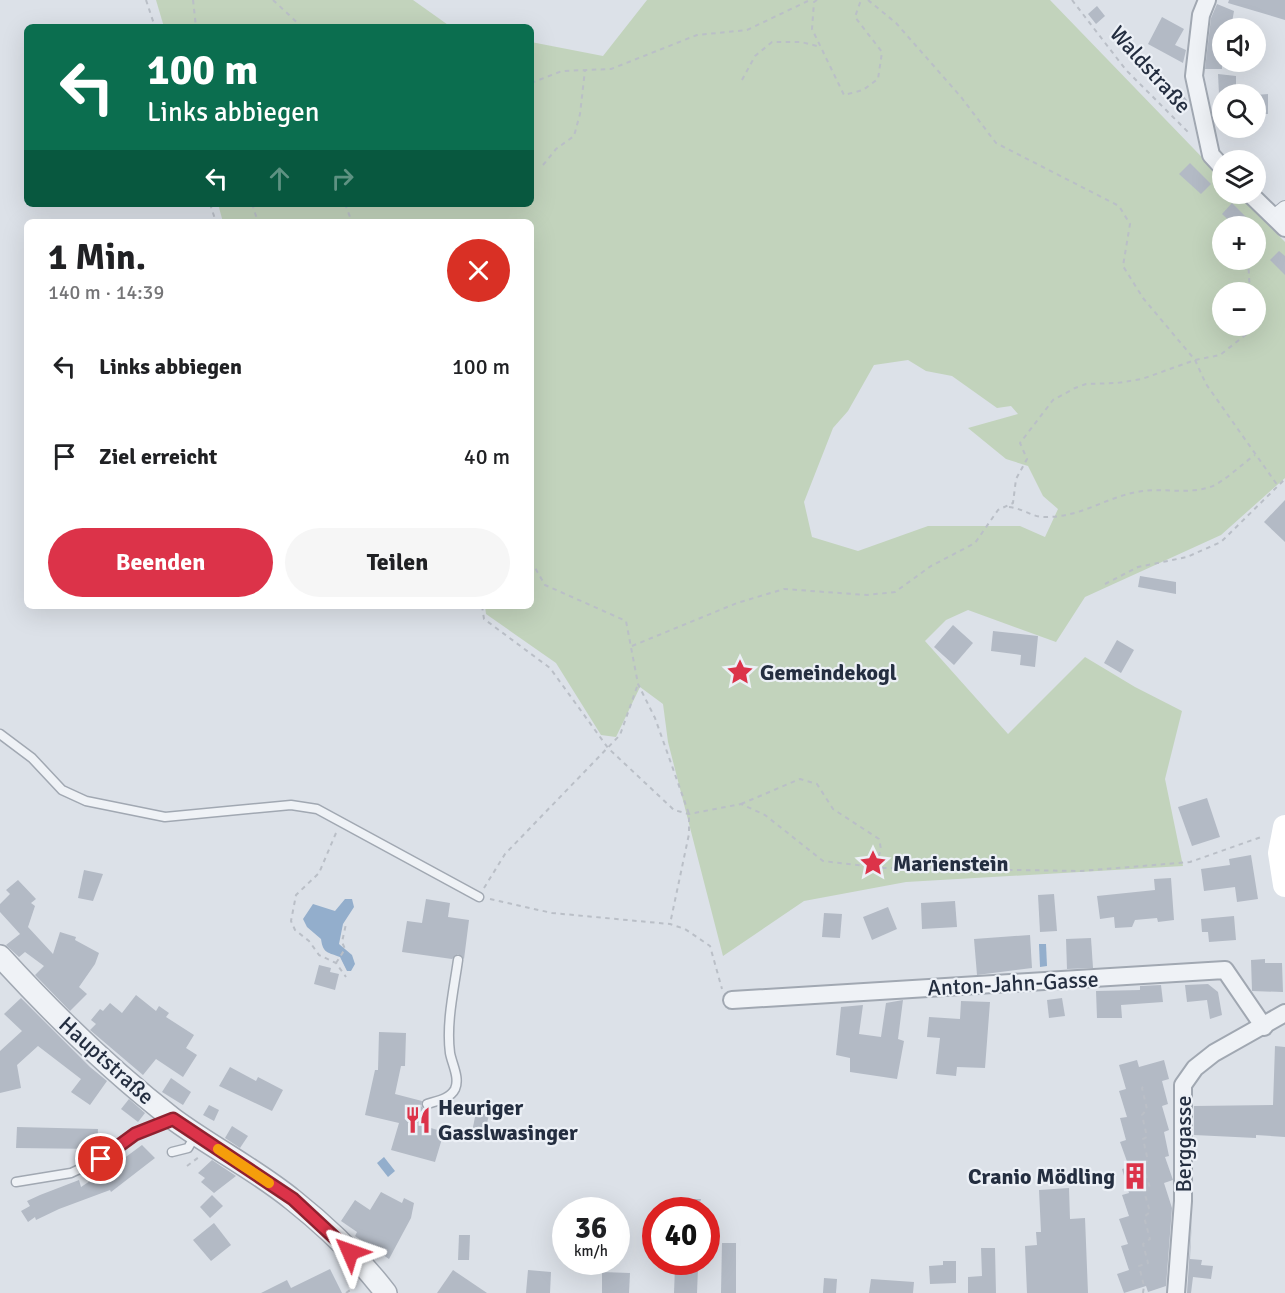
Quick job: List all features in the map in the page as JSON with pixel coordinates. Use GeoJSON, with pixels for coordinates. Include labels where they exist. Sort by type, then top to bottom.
{"type":"FeatureCollection","features":[{"type":"Feature","properties":{"kind":"main road"},"geometry":{"type":"LineString","coordinates":[[1285,828],[1280,852],[1285,885]]}},
{"type":"Feature","properties":{"kind":"street"},"geometry":{"type":"LineString","coordinates":[[1207,0],[1201,15],[1194,76],[1214,150]]}},
{"type":"Feature","properties":{"kind":"street"},"geometry":{"type":"LineString","coordinates":[[1263,204],[1281,218]]}},
{"type":"Feature","properties":{"kind":"street","name":"Hauptstraße"},"geometry":{"type":"LineString","coordinates":[[0,957],[42,1002],[107,1064],[173,1119],[293,1199],[350,1252],[386,1293]]}},
{"type":"Feature","properties":{"kind":"street","name":"Anton-Jahn-Gasse"},"geometry":{"type":"LineString","coordinates":[[732,1000],[1225,970],[1264,1027]]}},
{"type":"Feature","properties":{"kind":"street","name":"Berggasse"},"geometry":{"type":"LineString","coordinates":[[1176,1293],[1183,1201],[1183,1085],[1195,1068],[1214,1053],[1264,1027],[1285,1013]]}},
{"type":"Feature","properties":{"kind":"lane"},"geometry":{"type":"LineString","coordinates":[[0,734],[32,758],[62,790],[86,801],[165,817],[291,805],[317,809],[479,897]]}},
{"type":"Feature","properties":{"kind":"lane"},"geometry":{"type":"LineString","coordinates":[[427,1104],[444,1099],[454,1092],[457,1083],[450,1052],[451,1008],[458,960]]}},
{"type":"Feature","properties":{"kind":"lane"},"geometry":{"type":"LineString","coordinates":[[16,1182],[71,1173],[101,1159],[135,1134],[173,1119]]}},
{"type":"Feature","properties":{"kind":"lane"},"geometry":{"type":"LineString","coordinates":[[172,1152],[188,1148],[196,1134]]}},
{"type":"Feature","properties":{"kind":"path"},"geometry":{"type":"LineString","coordinates":[[146,0],[153,24]]}},
{"type":"Feature","properties":{"kind":"path"},"geometry":{"type":"LineString","coordinates":[[193,0],[196,24]]}},
{"type":"Feature","properties":{"kind":"path"},"geometry":{"type":"LineString","coordinates":[[273,0],[299,24]]}},
{"type":"Feature","properties":{"kind":"path"},"geometry":{"type":"LineString","coordinates":[[534,82],[562,71],[611,69],[697,35],[747,30],[810,0]]}},
{"type":"Feature","properties":{"kind":"path"},"geometry":{"type":"LineString","coordinates":[[817,0],[814,2],[812,28],[844,95],[863,90],[878,79],[882,52],[855,18],[861,0]]}},
{"type":"Feature","properties":{"kind":"path"},"geometry":{"type":"LineString","coordinates":[[868,0],[896,23],[961,97],[996,143],[1119,206],[1130,224],[1123,266],[1143,298],[1195,360],[1206,384],[1278,486]]}},
{"type":"Feature","properties":{"kind":"path","name":"Waldstraße"},"geometry":{"type":"LineString","coordinates":[[1072,0],[1126,69],[1212,156]]}},
{"type":"Feature","properties":{"kind":"path"},"geometry":{"type":"LineString","coordinates":[[742,80],[755,56],[772,42],[801,42],[821,47]]}},
{"type":"Feature","properties":{"kind":"path"},"geometry":{"type":"LineString","coordinates":[[543,165],[556,149],[574,136],[580,114],[585,70]]}},
{"type":"Feature","properties":{"kind":"path"},"geometry":{"type":"LineString","coordinates":[[1266,235],[1281,218]]}},
{"type":"Feature","properties":{"kind":"path"},"geometry":{"type":"LineString","coordinates":[[632,646],[737,603],[784,589],[867,595],[896,592],[931,566],[975,543],[998,510],[1013,503],[1016,479],[1027,459],[1020,442],[1053,400],[1086,384],[1142,379],[1195,360],[1220,355],[1244,336]]}},
{"type":"Feature","properties":{"kind":"path"},"geometry":{"type":"LineString","coordinates":[[1006,507],[1021,508],[1036,517],[1054,517],[1082,513],[1138,491],[1182,493],[1213,487],[1256,455]]}},
{"type":"Feature","properties":{"kind":"path"},"geometry":{"type":"LineString","coordinates":[[1105,584],[1138,567],[1187,557],[1221,542],[1285,479]]}},
{"type":"Feature","properties":{"kind":"path"},"geometry":{"type":"LineString","coordinates":[[534,566],[545,585],[626,621],[638,684],[655,718],[689,814],[689,834],[670,924]]}},
{"type":"Feature","properties":{"kind":"path"},"geometry":{"type":"LineString","coordinates":[[482,609],[484,619],[550,668],[608,748],[674,810],[689,814],[741,804],[800,779],[817,784],[834,809],[879,839],[880,849],[875,868]]}},
{"type":"Feature","properties":{"kind":"path"},"geometry":{"type":"LineString","coordinates":[[638,684],[620,735],[505,854],[479,897],[552,913],[670,924],[685,929],[710,946],[719,985],[732,1000]]}},
{"type":"Feature","properties":{"kind":"path"},"geometry":{"type":"LineString","coordinates":[[741,804],[765,815],[823,861],[875,868],[1081,871],[1190,862],[1285,828]]}},
{"type":"Feature","properties":{"kind":"path"},"geometry":{"type":"LineString","coordinates":[[334,839],[319,873],[296,895],[291,921],[295,930],[309,941],[319,955],[336,963],[346,977]]}},
{"type":"Feature","properties":{"kind":"path"},"geometry":{"type":"LineString","coordinates":[[336,963],[345,950],[342,942],[346,924]]}},
{"type":"Feature","properties":{"kind":"path"},"geometry":{"type":"LineString","coordinates":[[1143,1293],[1144,1286],[1139,1266],[1148,1263],[1143,1244],[1150,1239],[1144,1217],[1150,1212],[1144,1191],[1150,1188],[1142,1162],[1148,1161],[1143,1139],[1147,1137],[1142,1115],[1147,1109],[1142,1088],[1145,1084]]}},
{"type":"Feature","properties":{"kind":"path"},"geometry":{"type":"LineString","coordinates":[[187,1166],[198,1159]]}},
{"type":"Feature","properties":{"kind":"path"},"geometry":{"type":"LineString","coordinates":[[346,1293],[358,1285]]}},
{"type":"Feature","properties":{"kind":"green space"},"geometry":{"type":"Polygon","coordinates":[[[156,0],[413,0],[447,24],[163,24],[156,0]]]}},
{"type":"Feature","properties":{"kind":"green space"},"geometry":{"type":"Polygon","coordinates":[[[647,0],[1050,0],[1212,168],[1212,204],[1248,204],[1260,216],[1212,216],[1212,270],[1266,270],[1266,223],[1285,242],[1285,478],[1221,535],[1085,597],[1056,642],[968,610],[946,620],[925,641],[1008,734],[1085,657],[1135,687],[1182,711],[1165,779],[1183,866],[906,882],[804,901],[723,956],[668,742],[663,704],[640,687],[616,737],[601,735],[556,663],[486,614],[485,609],[534,609],[534,219],[222,219],[219,207],[534,207],[534,43],[603,56],[647,0]],[[908,360],[874,365],[848,411],[833,428],[804,502],[812,537],[858,551],[928,526],[1020,526],[1045,537],[1058,509],[1043,496],[1028,466],[1006,459],[968,428],[1018,414],[1011,406],[997,408],[952,376],[926,371],[908,360]]]}},
{"type":"Feature","properties":{"kind":"water"},"geometry":{"type":"Polygon","coordinates":[[[345,899],[352,899],[354,907],[343,924],[339,944],[352,955],[355,964],[351,971],[347,971],[340,957],[325,950],[321,939],[307,927],[303,919],[313,904],[335,911],[345,899]]]}},
{"type":"Feature","properties":{"kind":"water"},"geometry":{"type":"Polygon","coordinates":[[[1039,944],[1046,944],[1047,966],[1040,967],[1039,944]]]}},
{"type":"Feature","properties":{"kind":"water"},"geometry":{"type":"Polygon","coordinates":[[[384,1157],[395,1171],[388,1177],[377,1163],[384,1157]]]}},
{"type":"Feature","properties":{"kind":"building"},"geometry":{"type":"Polygon","coordinates":[[[1229,0],[1285,0],[1285,20],[1228,3],[1229,0]]]}},
{"type":"Feature","properties":{"kind":"building"},"geometry":{"type":"Polygon","coordinates":[[[1217,4],[1234,11],[1233,18],[1212,18],[1212,69],[1205,69],[1211,18],[1217,4]]]}},
{"type":"Feature","properties":{"kind":"building"},"geometry":{"type":"Polygon","coordinates":[[[1097,6],[1105,16],[1096,24],[1088,14],[1097,6]]]}},
{"type":"Feature","properties":{"kind":"building"},"geometry":{"type":"Polygon","coordinates":[[[1162,17],[1184,29],[1175,45],[1186,50],[1183,63],[1148,44],[1162,17]]]}},
{"type":"Feature","properties":{"kind":"building"},"geometry":{"type":"Polygon","coordinates":[[[1218,74],[1236,76],[1236,84],[1218,84],[1218,74]]]}},
{"type":"Feature","properties":{"kind":"building"},"geometry":{"type":"Polygon","coordinates":[[[1181,93],[1187,100],[1181,112],[1172,101],[1181,93]]]}},
{"type":"Feature","properties":{"kind":"building"},"geometry":{"type":"Polygon","coordinates":[[[1266,94],[1268,94],[1268,114],[1266,114],[1266,94]]]}},
{"type":"Feature","properties":{"kind":"building"},"geometry":{"type":"Polygon","coordinates":[[[1190,163],[1211,184],[1201,194],[1179,174],[1190,163]]]}},
{"type":"Feature","properties":{"kind":"building"},"geometry":{"type":"Polygon","coordinates":[[[1233,204],[1245,216],[1224,216],[1222,214],[1233,204]]]}},
{"type":"Feature","properties":{"kind":"building"},"geometry":{"type":"Polygon","coordinates":[[[1279,251],[1285,256],[1285,275],[1270,260],[1279,251]]]}},
{"type":"Feature","properties":{"kind":"building"},"geometry":{"type":"Polygon","coordinates":[[[1285,500],[1285,542],[1264,522],[1285,500]]]}},
{"type":"Feature","properties":{"kind":"building"},"geometry":{"type":"Polygon","coordinates":[[[1140,576],[1176,582],[1176,594],[1138,587],[1140,576]]]}},
{"type":"Feature","properties":{"kind":"building"},"geometry":{"type":"Polygon","coordinates":[[[953,625],[973,643],[954,665],[934,647],[953,625]]]}},
{"type":"Feature","properties":{"kind":"building"},"geometry":{"type":"Polygon","coordinates":[[[993,631],[1038,636],[1035,667],[1020,665],[1021,655],[991,651],[993,631]]]}},
{"type":"Feature","properties":{"kind":"building"},"geometry":{"type":"Polygon","coordinates":[[[1117,640],[1134,650],[1121,673],[1104,663],[1117,640]]]}},
{"type":"Feature","properties":{"kind":"building"},"geometry":{"type":"Polygon","coordinates":[[[1207,798],[1220,837],[1192,846],[1178,807],[1207,798]]]}},
{"type":"Feature","properties":{"kind":"building"},"geometry":{"type":"Polygon","coordinates":[[[1251,855],[1258,899],[1237,902],[1235,887],[1204,891],[1201,869],[1230,865],[1229,859],[1251,855]]]}},
{"type":"Feature","properties":{"kind":"building"},"geometry":{"type":"Polygon","coordinates":[[[84,870],[103,874],[93,901],[78,898],[84,870]]]}},
{"type":"Feature","properties":{"kind":"building"},"geometry":{"type":"Polygon","coordinates":[[[1171,878],[1174,920],[1158,922],[1157,918],[1135,920],[1132,927],[1115,928],[1114,917],[1100,919],[1097,896],[1155,890],[1154,879],[1171,878]]]}},
{"type":"Feature","properties":{"kind":"building"},"geometry":{"type":"Polygon","coordinates":[[[18,880],[36,899],[31,903],[35,906],[28,927],[53,954],[60,932],[76,937],[75,940],[99,953],[95,964],[79,987],[87,994],[70,1011],[35,975],[44,966],[25,952],[19,957],[6,945],[20,934],[0,912],[0,904],[10,894],[6,890],[18,880]]]}},
{"type":"Feature","properties":{"kind":"building"},"geometry":{"type":"Polygon","coordinates":[[[1054,894],[1057,931],[1040,932],[1038,895],[1054,894]]]}},
{"type":"Feature","properties":{"kind":"building"},"geometry":{"type":"Polygon","coordinates":[[[426,899],[450,903],[448,917],[469,920],[464,959],[458,954],[452,959],[402,952],[407,921],[422,923],[426,899]]]}},
{"type":"Feature","properties":{"kind":"building"},"geometry":{"type":"Polygon","coordinates":[[[955,901],[957,927],[922,929],[921,903],[955,901]]]}},
{"type":"Feature","properties":{"kind":"building"},"geometry":{"type":"Polygon","coordinates":[[[888,907],[897,929],[872,940],[863,917],[888,907]]]}},
{"type":"Feature","properties":{"kind":"building"},"geometry":{"type":"Polygon","coordinates":[[[824,913],[842,914],[840,938],[822,937],[824,913]]]}},
{"type":"Feature","properties":{"kind":"building"},"geometry":{"type":"Polygon","coordinates":[[[1234,916],[1236,940],[1209,942],[1208,932],[1202,932],[1201,919],[1234,916]]]}},
{"type":"Feature","properties":{"kind":"building"},"geometry":{"type":"Polygon","coordinates":[[[1030,935],[1032,968],[977,975],[974,939],[1030,935]]]}},
{"type":"Feature","properties":{"kind":"building"},"geometry":{"type":"Polygon","coordinates":[[[1091,938],[1093,968],[1067,969],[1066,939],[1091,938]]]}},
{"type":"Feature","properties":{"kind":"building"},"geometry":{"type":"Polygon","coordinates":[[[1265,959],[1265,963],[1282,963],[1283,992],[1252,991],[1251,960],[1265,959]]]}},
{"type":"Feature","properties":{"kind":"building"},"geometry":{"type":"Polygon","coordinates":[[[319,965],[331,968],[330,972],[339,974],[335,990],[314,984],[319,965]]]}},
{"type":"Feature","properties":{"kind":"building"},"geometry":{"type":"Polygon","coordinates":[[[1208,984],[1218,992],[1222,1015],[1210,1019],[1207,1000],[1187,1002],[1185,985],[1208,984]]]}},
{"type":"Feature","properties":{"kind":"building"},"geometry":{"type":"Polygon","coordinates":[[[1161,985],[1163,1002],[1121,1005],[1122,1018],[1097,1018],[1096,991],[1140,990],[1140,986],[1161,985]]]}},
{"type":"Feature","properties":{"kind":"building"},"geometry":{"type":"Polygon","coordinates":[[[136,995],[156,1011],[159,1006],[169,1013],[166,1017],[194,1035],[186,1048],[197,1055],[183,1077],[156,1059],[143,1075],[90,1030],[96,1024],[91,1020],[100,1009],[103,1011],[110,1003],[122,1013],[136,995]]]}},
{"type":"Feature","properties":{"kind":"building"},"geometry":{"type":"Polygon","coordinates":[[[21,998],[107,1081],[90,1105],[71,1092],[81,1079],[38,1046],[17,1065],[21,1088],[0,1093],[0,1051],[22,1031],[4,1014],[21,998]]]}},
{"type":"Feature","properties":{"kind":"building"},"geometry":{"type":"Polygon","coordinates":[[[1062,998],[1065,1016],[1049,1018],[1047,1000],[1062,998]]]}},
{"type":"Feature","properties":{"kind":"building"},"geometry":{"type":"Polygon","coordinates":[[[903,1000],[898,1039],[904,1041],[897,1079],[850,1072],[850,1058],[836,1055],[841,1007],[863,1005],[859,1034],[881,1037],[886,1003],[903,1000]]]}},
{"type":"Feature","properties":{"kind":"building"},"geometry":{"type":"Polygon","coordinates":[[[961,1001],[990,1002],[985,1068],[957,1067],[956,1076],[936,1074],[940,1038],[927,1037],[929,1017],[960,1019],[961,1001]]]}},
{"type":"Feature","properties":{"kind":"building"},"geometry":{"type":"Polygon","coordinates":[[[379,1032],[406,1033],[405,1066],[401,1066],[395,1094],[422,1101],[421,1106],[425,1110],[421,1125],[444,1132],[435,1162],[391,1150],[399,1123],[365,1115],[375,1070],[378,1070],[379,1032]]]}},
{"type":"Feature","properties":{"kind":"building"},"geometry":{"type":"Polygon","coordinates":[[[1275,1046],[1285,1047],[1285,1137],[1194,1135],[1194,1106],[1273,1105],[1275,1046]]]}},
{"type":"Feature","properties":{"kind":"building"},"geometry":{"type":"Polygon","coordinates":[[[1137,1060],[1139,1067],[1164,1060],[1169,1079],[1162,1081],[1168,1104],[1162,1106],[1169,1130],[1164,1132],[1169,1156],[1165,1157],[1173,1180],[1164,1183],[1172,1208],[1166,1286],[1148,1292],[1146,1286],[1124,1293],[1117,1274],[1129,1270],[1121,1246],[1128,1244],[1119,1219],[1129,1216],[1122,1195],[1129,1193],[1122,1169],[1129,1167],[1120,1142],[1126,1140],[1120,1118],[1127,1117],[1119,1091],[1126,1089],[1119,1065],[1137,1060]]]}},
{"type":"Feature","properties":{"kind":"building"},"geometry":{"type":"Polygon","coordinates":[[[230,1067],[256,1081],[258,1077],[283,1090],[272,1111],[219,1086],[230,1067]]]}},
{"type":"Feature","properties":{"kind":"building"},"geometry":{"type":"Polygon","coordinates":[[[171,1078],[191,1092],[183,1105],[162,1092],[171,1078]]]}},
{"type":"Feature","properties":{"kind":"building"},"geometry":{"type":"Polygon","coordinates":[[[129,1099],[145,1113],[138,1122],[121,1109],[129,1099]]]}},
{"type":"Feature","properties":{"kind":"building"},"geometry":{"type":"Polygon","coordinates":[[[209,1105],[219,1110],[214,1121],[203,1115],[209,1105]]]}},
{"type":"Feature","properties":{"kind":"building"},"geometry":{"type":"Polygon","coordinates":[[[476,1112],[489,1115],[484,1135],[472,1132],[476,1112]]]}},
{"type":"Feature","properties":{"kind":"building"},"geometry":{"type":"Polygon","coordinates":[[[232,1126],[248,1136],[240,1148],[225,1138],[232,1126]]]}},
{"type":"Feature","properties":{"kind":"building"},"geometry":{"type":"Polygon","coordinates":[[[17,1127],[98,1129],[97,1149],[16,1148],[17,1127]]]}},
{"type":"Feature","properties":{"kind":"building"},"geometry":{"type":"Polygon","coordinates":[[[142,1145],[155,1158],[111,1192],[110,1190],[59,1209],[36,1220],[35,1217],[28,1222],[21,1211],[30,1206],[27,1201],[40,1195],[79,1180],[81,1187],[96,1177],[96,1179],[142,1145]]]}},
{"type":"Feature","properties":{"kind":"building"},"geometry":{"type":"Polygon","coordinates":[[[212,1160],[236,1176],[214,1193],[201,1182],[205,1178],[198,1173],[212,1160]]]}},
{"type":"Feature","properties":{"kind":"building"},"geometry":{"type":"Polygon","coordinates":[[[1069,1188],[1070,1219],[1085,1218],[1088,1293],[1027,1293],[1025,1246],[1037,1245],[1036,1232],[1041,1232],[1039,1190],[1069,1188]]]}},
{"type":"Feature","properties":{"kind":"building"},"geometry":{"type":"Polygon","coordinates":[[[381,1192],[402,1203],[404,1198],[414,1203],[411,1218],[389,1259],[355,1236],[357,1232],[341,1221],[355,1200],[370,1210],[381,1192]]]}},
{"type":"Feature","properties":{"kind":"building"},"geometry":{"type":"Polygon","coordinates":[[[212,1195],[223,1206],[210,1218],[200,1207],[212,1195]]]}},
{"type":"Feature","properties":{"kind":"building"},"geometry":{"type":"Polygon","coordinates":[[[1192,1217],[1190,1259],[1202,1260],[1201,1265],[1213,1266],[1211,1279],[1193,1277],[1191,1293],[1187,1293],[1192,1217]]]}},
{"type":"Feature","properties":{"kind":"building"},"geometry":{"type":"Polygon","coordinates":[[[214,1223],[231,1245],[211,1261],[193,1240],[214,1223]]]}},
{"type":"Feature","properties":{"kind":"building"},"geometry":{"type":"Polygon","coordinates":[[[459,1235],[470,1235],[469,1260],[458,1260],[459,1235]]]}},
{"type":"Feature","properties":{"kind":"building"},"geometry":{"type":"Polygon","coordinates":[[[722,1243],[736,1243],[736,1293],[721,1293],[722,1243]]]}},
{"type":"Feature","properties":{"kind":"building"},"geometry":{"type":"Polygon","coordinates":[[[981,1248],[995,1248],[996,1293],[968,1293],[968,1277],[982,1276],[981,1248]]]}},
{"type":"Feature","properties":{"kind":"building"},"geometry":{"type":"Polygon","coordinates":[[[943,1261],[956,1261],[956,1283],[930,1284],[929,1266],[943,1265],[943,1261]]]}},
{"type":"Feature","properties":{"kind":"building"},"geometry":{"type":"Polygon","coordinates":[[[330,1269],[342,1293],[261,1293],[287,1280],[291,1288],[330,1269]]]}},
{"type":"Feature","properties":{"kind":"building"},"geometry":{"type":"Polygon","coordinates":[[[453,1270],[487,1293],[437,1293],[453,1270]]]}},
{"type":"Feature","properties":{"kind":"building"},"geometry":{"type":"Polygon","coordinates":[[[528,1270],[551,1272],[550,1293],[526,1293],[528,1270]]]}},
{"type":"Feature","properties":{"kind":"building"},"geometry":{"type":"Polygon","coordinates":[[[602,1275],[630,1275],[629,1293],[602,1293],[602,1275]]]}},
{"type":"Feature","properties":{"kind":"building"},"geometry":{"type":"Polygon","coordinates":[[[675,1275],[698,1275],[697,1293],[674,1293],[675,1275]]]}},
{"type":"Feature","properties":{"kind":"building"},"geometry":{"type":"Polygon","coordinates":[[[824,1278],[837,1279],[836,1293],[823,1293],[824,1278]]]}},
{"type":"Feature","properties":{"kind":"building"},"geometry":{"type":"Polygon","coordinates":[[[871,1279],[914,1282],[913,1293],[869,1293],[871,1279]]]}},
{"type":"Feature","properties":{"kind":"slow traffic"},"geometry":{"type":"LineString","coordinates":[[218,1149],[269,1183]]}},
{"type":"Feature","properties":{"kind":"place","name":"Gemeindekogl"},"geometry":{"type":"Point","coordinates":[740,672]}},
{"type":"Feature","properties":{"kind":"place","name":"Marienstein"},"geometry":{"type":"Point","coordinates":[873,863]}},
{"type":"Feature","properties":{"kind":"place","name":"Heuriger Gasslwasinger"},"geometry":{"type":"Point","coordinates":[418,1120]}},
{"type":"Feature","properties":{"kind":"place","name":"Cranio Mödling"},"geometry":{"type":"Point","coordinates":[1135,1176]}},
{"type":"Feature","properties":{"kind":"route"},"geometry":{"type":"LineString","coordinates":[[101,1159],[135,1134],[173,1119],[293,1199],[350,1252]]}}]}
